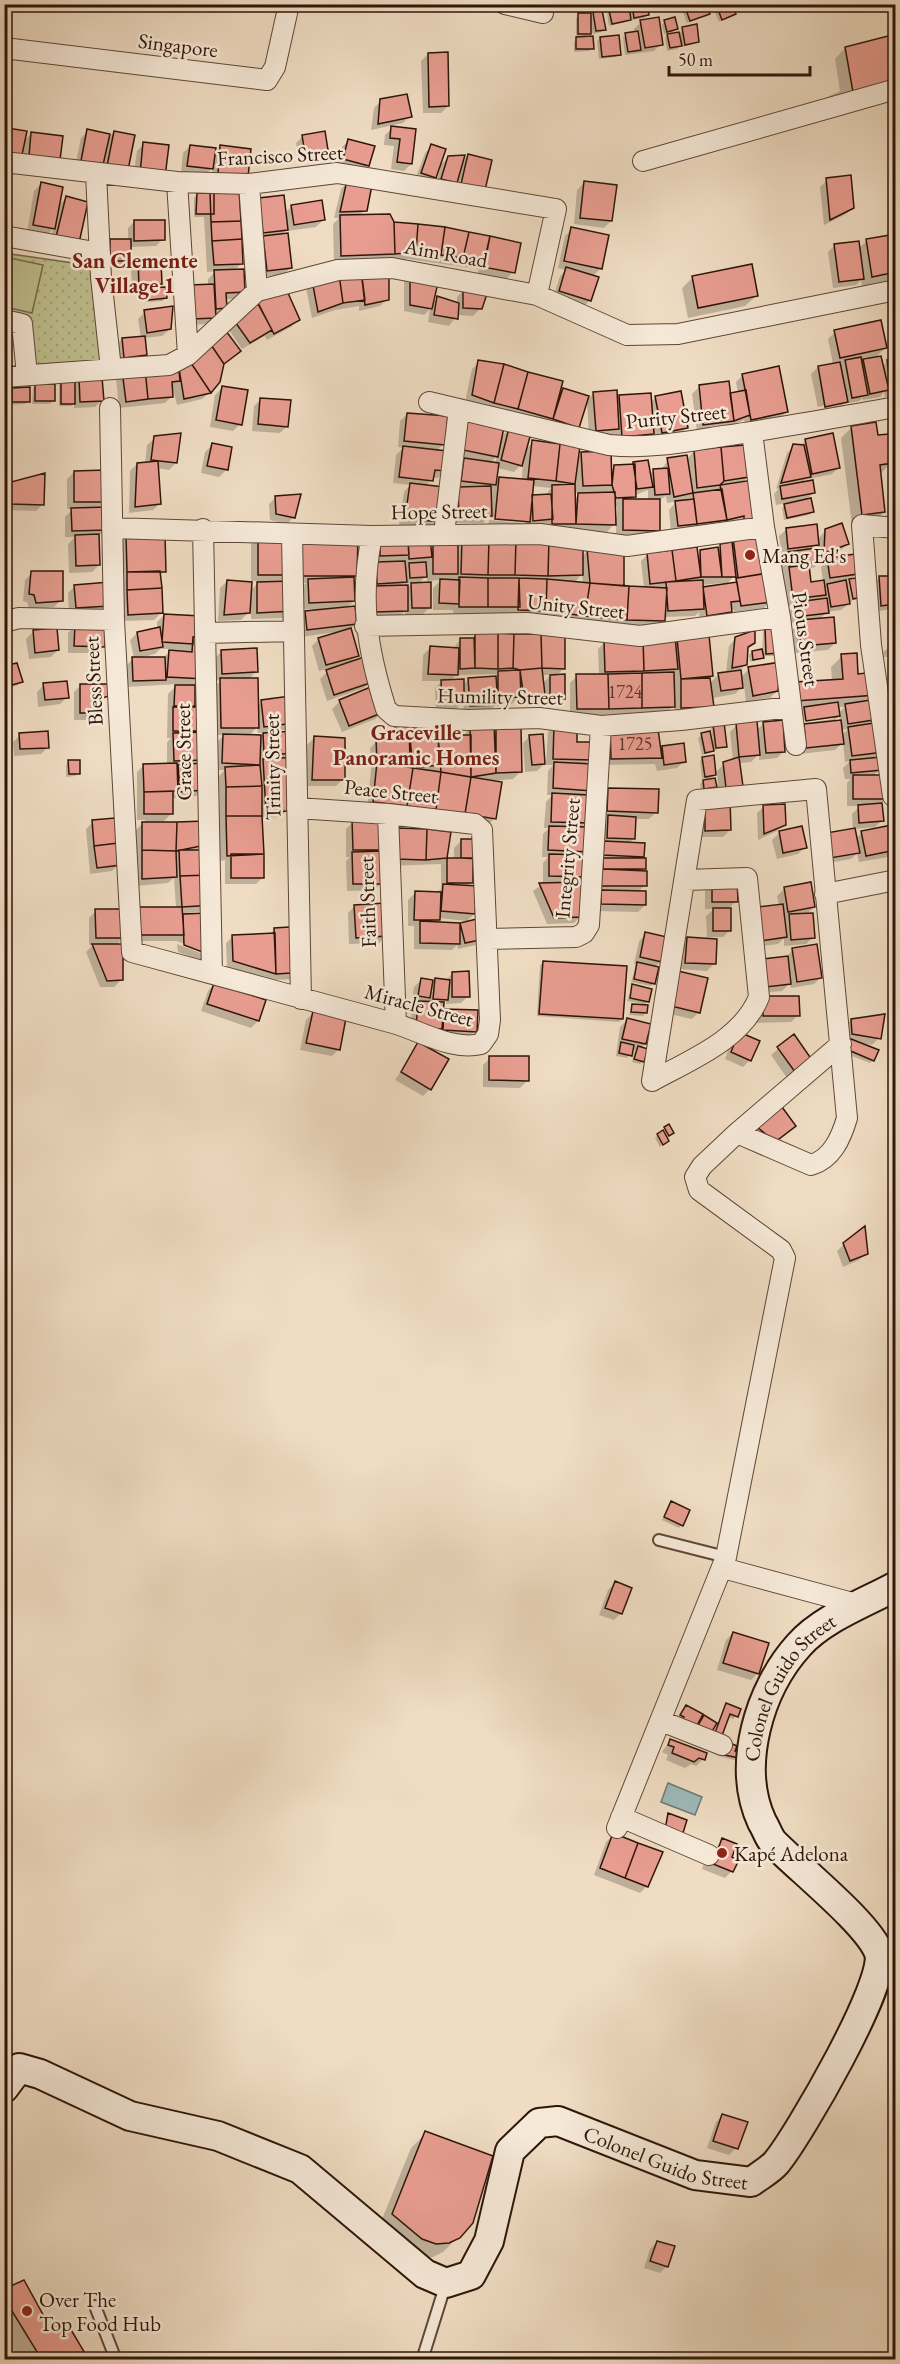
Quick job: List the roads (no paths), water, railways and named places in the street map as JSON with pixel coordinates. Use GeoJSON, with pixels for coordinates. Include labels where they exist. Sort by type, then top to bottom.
{"type":"FeatureCollection","features":[{"type":"Feature","properties":{"kind":"street","name":"Singapore"},"geometry":{"type":"LineString","coordinates":[[4,48],[267,80],[275,67],[289,4]]}},
{"type":"Feature","properties":{"kind":"street"},"geometry":{"type":"LineString","coordinates":[[505,4],[543,13]]}},
{"type":"Feature","properties":{"kind":"street"},"geometry":{"type":"LineString","coordinates":[[644,162],[896,89]]}},
{"type":"Feature","properties":{"kind":"street","name":"Francisco Street"},"geometry":{"type":"LineString","coordinates":[[4,162],[177,182],[249,184],[337,173],[556,209],[537,295]]}},
{"type":"Feature","properties":{"kind":"street"},"geometry":{"type":"LineString","coordinates":[[96,174],[100,253],[111,369]]}},
{"type":"Feature","properties":{"kind":"street"},"geometry":{"type":"LineString","coordinates":[[177,182],[188,355]]}},
{"type":"Feature","properties":{"kind":"street"},"geometry":{"type":"LineString","coordinates":[[249,184],[257,291]]}},
{"type":"Feature","properties":{"kind":"street"},"geometry":{"type":"LineString","coordinates":[[4,236],[100,253]]}},
{"type":"Feature","properties":{"kind":"street","name":"Aim Road"},"geometry":{"type":"LineString","coordinates":[[4,377],[169,365],[188,355],[257,291],[338,270],[392,268],[537,295],[627,335],[678,334],[896,290]]}},
{"type":"Feature","properties":{"kind":"street"},"geometry":{"type":"LineString","coordinates":[[4,320],[22,324],[27,375]]}},
{"type":"Feature","properties":{"kind":"street","name":"Purity Street"},"geometry":{"type":"LineString","coordinates":[[429,402],[609,445],[630,447],[652,447],[752,432],[896,407]]}},
{"type":"Feature","properties":{"kind":"street","name":"Bless Street"},"geometry":{"type":"LineString","coordinates":[[110,408],[114,620],[132,952]]}},
{"type":"Feature","properties":{"kind":"street"},"geometry":{"type":"LineString","coordinates":[[444,534],[459,410]]}},
{"type":"Feature","properties":{"kind":"street","name":"Pious Street"},"geometry":{"type":"LineString","coordinates":[[752,432],[764,527],[780,617],[796,746]]}},
{"type":"Feature","properties":{"kind":"street"},"geometry":{"type":"LineString","coordinates":[[896,528],[862,525],[872,645],[893,796],[896,795]]}},
{"type":"Feature","properties":{"kind":"street","name":"Hope Street"},"geometry":{"type":"LineString","coordinates":[[112,528],[203,529],[292,535],[540,534],[627,546],[764,527]]}},
{"type":"Feature","properties":{"kind":"street","name":"Grace Street"},"geometry":{"type":"LineString","coordinates":[[203,529],[212,974]]}},
{"type":"Feature","properties":{"kind":"street","name":"Trinity Street"},"geometry":{"type":"LineString","coordinates":[[292,535],[301,999]]}},
{"type":"Feature","properties":{"kind":"street","name":"Humility Street"},"geometry":{"type":"LineString","coordinates":[[372,536],[365,581],[365,626],[386,710],[394,716],[468,720],[539,718],[601,726],[681,720],[790,707]]}},
{"type":"Feature","properties":{"kind":"street","name":"Unity Street"},"geometry":{"type":"LineString","coordinates":[[365,626],[527,623],[640,636],[780,617]]}},
{"type":"Feature","properties":{"kind":"street"},"geometry":{"type":"LineString","coordinates":[[4,622],[19,618],[114,620]]}},
{"type":"Feature","properties":{"kind":"street"},"geometry":{"type":"LineString","coordinates":[[205,633],[294,631]]}},
{"type":"Feature","properties":{"kind":"street","name":"Integrity Street"},"geometry":{"type":"LineString","coordinates":[[488,939],[576,937],[584,933],[589,925],[601,726]]}},
{"type":"Feature","properties":{"kind":"street"},"geometry":{"type":"LineString","coordinates":[[685,880],[747,878],[759,997],[754,1009],[738,1029],[712,1048],[652,1081],[698,800],[816,789],[847,1118],[841,1135],[823,1161],[811,1165],[737,1133]]}},
{"type":"Feature","properties":{"kind":"street","name":"Peace Street"},"geometry":{"type":"LineString","coordinates":[[297,808],[388,814],[475,824],[479,827]]}},
{"type":"Feature","properties":{"kind":"street","name":"Faith Street"},"geometry":{"type":"LineString","coordinates":[[388,814],[396,1024]]}},
{"type":"Feature","properties":{"kind":"street","name":"Miracle Street"},"geometry":{"type":"LineString","coordinates":[[132,952],[396,1024],[458,1045],[470,1047],[481,1044],[488,1034],[490,1020],[482,830],[479,827]]}},
{"type":"Feature","properties":{"kind":"street"},"geometry":{"type":"LineString","coordinates":[[825,894],[896,880]]}},
{"type":"Feature","properties":{"kind":"street"},"geometry":{"type":"LineString","coordinates":[[709,1855],[619,1822],[725,1562],[785,1258],[781,1250],[699,1190],[695,1177],[702,1166],[737,1133],[841,1044]]}},
{"type":"Feature","properties":{"kind":"street"},"geometry":{"type":"LineString","coordinates":[[725,1562],[860,1605]]}},
{"type":"Feature","properties":{"kind":"street","name":"Colonel Guido Street"},"geometry":{"type":"LineString","coordinates":[[446,2283],[471,2275],[489,2241],[510,2151],[539,2123],[558,2121],[695,2175],[751,2182],[776,2163],[822,2091],[875,1985],[880,1955],[868,1933],[771,1839],[754,1803],[751,1764],[758,1720],[774,1678],[800,1643],[828,1623],[896,1586]]}},
{"type":"Feature","properties":{"kind":"street"},"geometry":{"type":"LineString","coordinates":[[661,1720],[722,1745]]}},
{"type":"Feature","properties":{"kind":"street"},"geometry":{"type":"LineString","coordinates":[[4,2088],[18,2068],[40,2074],[130,2116],[218,2136],[300,2169],[425,2274],[446,2283]]}},
{"type":"Feature","properties":{"kind":"lane"},"geometry":{"type":"LineString","coordinates":[[659,1540],[725,1562]]}},
{"type":"Feature","properties":{"kind":"lane"},"geometry":{"type":"LineString","coordinates":[[422,2360],[446,2283]]}},
{"type":"Feature","properties":{"kind":"lane"},"geometry":{"type":"LineString","coordinates":[[95,2306],[116,2360]]}},
{"type":"Feature","properties":{"kind":"water"},"geometry":{"type":"Polygon","coordinates":[[[668,1783],[702,1797],[695,1815],[661,1802],[668,1783]]]}},
{"type":"Feature","properties":{"kind":"place","name":"Mang Ed's"},"geometry":{"type":"Point","coordinates":[750,555]}},
{"type":"Feature","properties":{"kind":"place","name":"Kapé Adelona"},"geometry":{"type":"Point","coordinates":[722,1853]}},
{"type":"Feature","properties":{"kind":"place","name":"Over The Top Food Hub"},"geometry":{"type":"Point","coordinates":[27,2311]}},
{"type":"Feature","properties":{"kind":"district","name":"San Clemente Village 1"},"geometry":{"type":"Point","coordinates":[135,272]}},
{"type":"Feature","properties":{"kind":"district","name":"Graceville Panoramic Homes"},"geometry":{"type":"Point","coordinates":[416,744]}}]}
